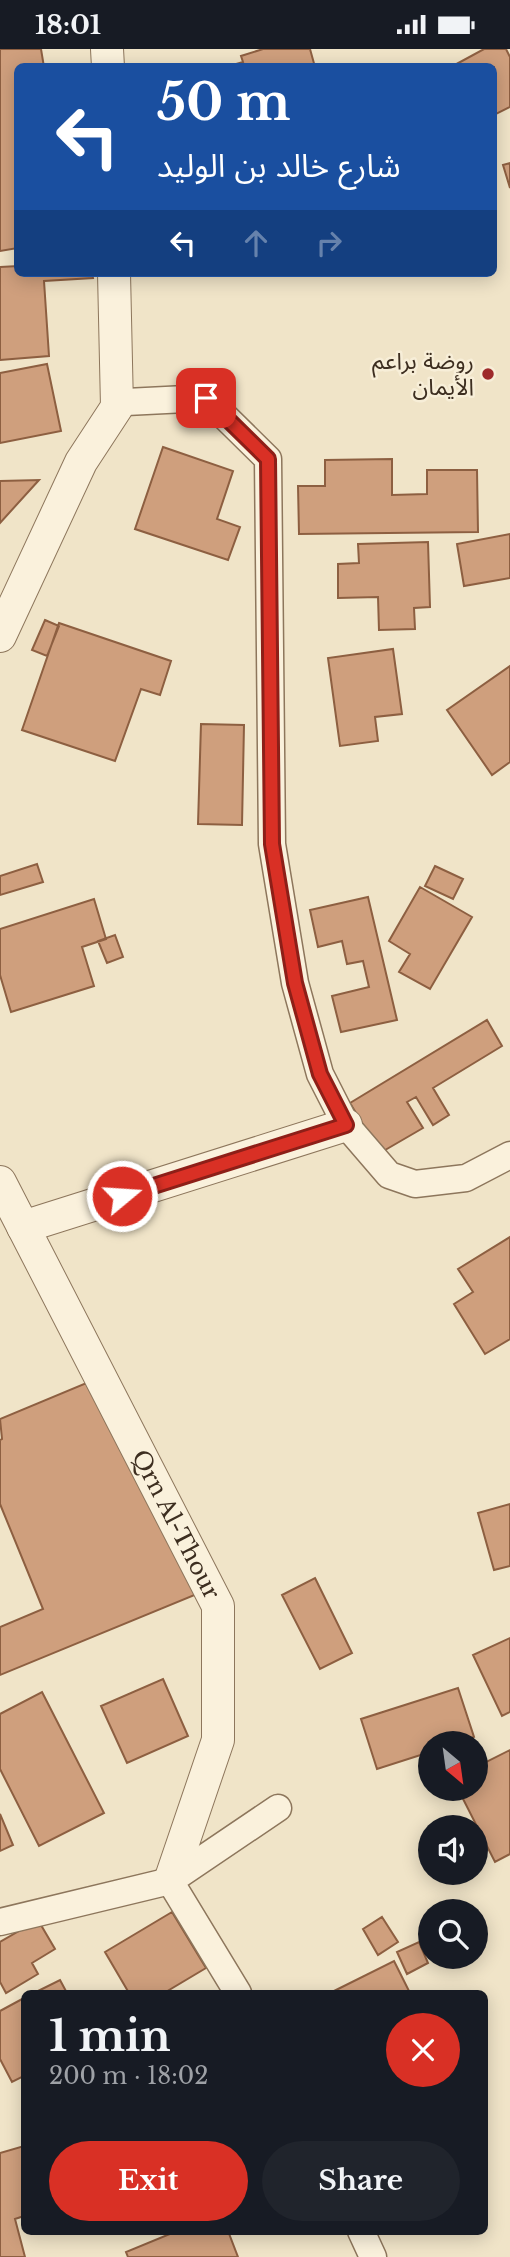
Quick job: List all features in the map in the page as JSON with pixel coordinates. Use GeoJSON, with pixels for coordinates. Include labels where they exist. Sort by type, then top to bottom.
{"type":"FeatureCollection","features":[{"type":"Feature","properties":{"kind":"street"},"geometry":{"type":"LineString","coordinates":[[114,277],[117,407]]}},
{"type":"Feature","properties":{"kind":"street"},"geometry":{"type":"LineString","coordinates":[[0,636],[81,462],[117,407],[126,402],[206,398],[268,459],[272,844],[295,983],[320,1074],[346,1125],[389,1175],[415,1184],[466,1178],[510,1155]]}},
{"type":"Feature","properties":{"kind":"street"},"geometry":{"type":"LineString","coordinates":[[23,1227],[346,1125]]}},
{"type":"Feature","properties":{"kind":"street","name":"Qrn Al-Thour"},"geometry":{"type":"LineString","coordinates":[[0,1182],[218,1605],[218,1740],[170,1881]]}},
{"type":"Feature","properties":{"kind":"street"},"geometry":{"type":"LineString","coordinates":[[0,1922],[170,1881],[278,1808]]}},
{"type":"Feature","properties":{"kind":"street"},"geometry":{"type":"LineString","coordinates":[[170,1881],[236,1990]]}},
{"type":"Feature","properties":{"kind":"street"},"geometry":{"type":"LineString","coordinates":[[363,2235],[373,2257]]}},
{"type":"Feature","properties":{"kind":"building"},"geometry":{"type":"Polygon","coordinates":[[[0,49],[41,49],[43,63],[14,63],[14,249],[0,251],[0,49]]]}},
{"type":"Feature","properties":{"kind":"building"},"geometry":{"type":"Polygon","coordinates":[[[263,49],[310,49],[314,63],[240,63],[243,62],[241,56],[263,49]]]}},
{"type":"Feature","properties":{"kind":"building"},"geometry":{"type":"Polygon","coordinates":[[[484,49],[506,49],[510,57],[510,107],[497,114],[497,63],[458,63],[484,49]]]}},
{"type":"Feature","properties":{"kind":"building"},"geometry":{"type":"Polygon","coordinates":[[[510,163],[510,188],[503,165],[510,163]]]}},
{"type":"Feature","properties":{"kind":"building"},"geometry":{"type":"Polygon","coordinates":[[[14,266],[14,277],[93,277],[44,281],[49,356],[0,360],[0,267],[14,266]]]}},
{"type":"Feature","properties":{"kind":"building"},"geometry":{"type":"Polygon","coordinates":[[[47,364],[61,431],[0,443],[0,373],[47,364]]]}},
{"type":"Feature","properties":{"kind":"building"},"geometry":{"type":"Polygon","coordinates":[[[163,447],[233,471],[217,519],[240,527],[228,560],[135,529],[163,447]]]}},
{"type":"Feature","properties":{"kind":"building"},"geometry":{"type":"Polygon","coordinates":[[[392,459],[392,495],[427,494],[427,470],[477,470],[478,532],[299,534],[298,486],[325,486],[325,460],[392,459]]]}},
{"type":"Feature","properties":{"kind":"building"},"geometry":{"type":"Polygon","coordinates":[[[39,480],[0,523],[0,481],[39,480]]]}},
{"type":"Feature","properties":{"kind":"building"},"geometry":{"type":"Polygon","coordinates":[[[510,534],[510,578],[464,586],[457,544],[510,534]]]}},
{"type":"Feature","properties":{"kind":"building"},"geometry":{"type":"Polygon","coordinates":[[[428,542],[430,607],[414,608],[415,629],[379,630],[378,597],[338,598],[338,564],[359,563],[358,544],[428,542]]]}},
{"type":"Feature","properties":{"kind":"building"},"geometry":{"type":"Polygon","coordinates":[[[45,620],[59,626],[47,656],[32,650],[45,620]]]}},
{"type":"Feature","properties":{"kind":"building"},"geometry":{"type":"Polygon","coordinates":[[[59,623],[171,661],[160,695],[141,689],[115,761],[22,730],[59,623]]]}},
{"type":"Feature","properties":{"kind":"building"},"geometry":{"type":"Polygon","coordinates":[[[393,649],[402,714],[375,717],[378,741],[340,746],[328,658],[393,649]]]}},
{"type":"Feature","properties":{"kind":"building"},"geometry":{"type":"Polygon","coordinates":[[[510,666],[510,762],[492,775],[447,710],[510,666]]]}},
{"type":"Feature","properties":{"kind":"building"},"geometry":{"type":"Polygon","coordinates":[[[201,724],[244,725],[242,825],[198,824],[201,724]]]}},
{"type":"Feature","properties":{"kind":"building"},"geometry":{"type":"Polygon","coordinates":[[[37,864],[43,882],[0,895],[0,876],[37,864]]]}},
{"type":"Feature","properties":{"kind":"building"},"geometry":{"type":"Polygon","coordinates":[[[435,866],[463,879],[453,899],[425,886],[435,866]]]}},
{"type":"Feature","properties":{"kind":"building"},"geometry":{"type":"Polygon","coordinates":[[[420,887],[472,917],[430,989],[399,972],[410,954],[389,941],[420,887]]]}},
{"type":"Feature","properties":{"kind":"building"},"geometry":{"type":"Polygon","coordinates":[[[368,897],[397,1020],[341,1032],[332,996],[369,987],[363,961],[347,964],[342,941],[318,947],[310,910],[368,897]]]}},
{"type":"Feature","properties":{"kind":"building"},"geometry":{"type":"Polygon","coordinates":[[[94,899],[106,939],[82,947],[94,986],[11,1012],[0,975],[0,929],[94,899]]]}},
{"type":"Feature","properties":{"kind":"building"},"geometry":{"type":"Polygon","coordinates":[[[115,935],[123,957],[107,963],[98,941],[115,935]]]}},
{"type":"Feature","properties":{"kind":"building"},"geometry":{"type":"Polygon","coordinates":[[[487,1020],[502,1046],[433,1088],[449,1115],[433,1125],[416,1097],[407,1102],[423,1128],[380,1153],[350,1103],[487,1020]]]}},
{"type":"Feature","properties":{"kind":"building"},"geometry":{"type":"Polygon","coordinates":[[[510,1237],[510,1339],[485,1354],[454,1304],[473,1292],[458,1269],[510,1237]]]}},
{"type":"Feature","properties":{"kind":"building"},"geometry":{"type":"Polygon","coordinates":[[[108,1374],[197,1594],[0,1675],[0,1627],[43,1609],[0,1504],[0,1419],[108,1374]]]}},
{"type":"Feature","properties":{"kind":"building"},"geometry":{"type":"Polygon","coordinates":[[[510,1504],[510,1566],[494,1570],[478,1513],[510,1504]]]}},
{"type":"Feature","properties":{"kind":"building"},"geometry":{"type":"Polygon","coordinates":[[[315,1578],[352,1653],[320,1669],[282,1595],[315,1578]]]}},
{"type":"Feature","properties":{"kind":"building"},"geometry":{"type":"Polygon","coordinates":[[[510,1638],[510,1712],[502,1716],[473,1655],[510,1638]]]}},
{"type":"Feature","properties":{"kind":"building"},"geometry":{"type":"Polygon","coordinates":[[[163,1679],[188,1736],[127,1763],[101,1706],[163,1679]]]}},
{"type":"Feature","properties":{"kind":"building"},"geometry":{"type":"Polygon","coordinates":[[[458,1688],[472,1731],[418,1731],[418,1756],[377,1769],[361,1719],[458,1688]]]}},
{"type":"Feature","properties":{"kind":"building"},"geometry":{"type":"Polygon","coordinates":[[[42,1692],[104,1813],[39,1846],[0,1769],[0,1714],[42,1692]]]}},
{"type":"Feature","properties":{"kind":"building"},"geometry":{"type":"Polygon","coordinates":[[[510,1750],[510,1854],[495,1862],[488,1848],[488,1815],[471,1815],[464,1801],[488,1801],[488,1761],[510,1750]]]}},
{"type":"Feature","properties":{"kind":"building"},"geometry":{"type":"Polygon","coordinates":[[[0,1814],[13,1845],[0,1851],[0,1814]]]}},
{"type":"Feature","properties":{"kind":"building"},"geometry":{"type":"Polygon","coordinates":[[[172,1912],[206,1968],[169,1990],[127,1990],[105,1952],[172,1912]]]}},
{"type":"Feature","properties":{"kind":"building"},"geometry":{"type":"Polygon","coordinates":[[[382,1917],[398,1942],[378,1955],[363,1929],[382,1917]]]}},
{"type":"Feature","properties":{"kind":"building"},"geometry":{"type":"Polygon","coordinates":[[[38,1920],[55,1949],[32,1963],[38,1974],[6,1993],[0,1982],[0,1942],[38,1920]]]}},
{"type":"Feature","properties":{"kind":"building"},"geometry":{"type":"Polygon","coordinates":[[[418,1942],[418,1968],[407,1974],[397,1952],[418,1942]]]}},
{"type":"Feature","properties":{"kind":"building"},"geometry":{"type":"Polygon","coordinates":[[[394,1961],[408,1990],[336,1990],[394,1961]]]}},
{"type":"Feature","properties":{"kind":"building"},"geometry":{"type":"Polygon","coordinates":[[[60,1980],[65,1990],[40,1990],[60,1980]]]}},
{"type":"Feature","properties":{"kind":"building"},"geometry":{"type":"Polygon","coordinates":[[[21,2000],[21,2078],[12,2082],[0,2059],[0,2011],[21,2000]]]}},
{"type":"Feature","properties":{"kind":"building"},"geometry":{"type":"Polygon","coordinates":[[[21,2147],[21,2217],[15,2219],[25,2257],[0,2257],[0,2153],[21,2147]]]}},
{"type":"Feature","properties":{"kind":"building"},"geometry":{"type":"Polygon","coordinates":[[[167,2235],[230,2235],[238,2257],[128,2257],[126,2252],[167,2235]]]}},
{"type":"Feature","properties":{"kind":"place","name":"روضة براعم الأيمان"},"geometry":{"type":"Point","coordinates":[488,374]}},
{"type":"Feature","properties":{"kind":"route"},"geometry":{"type":"LineString","coordinates":[[122,1196],[346,1125],[320,1074],[295,983],[272,844],[268,459],[206,398]]}}]}
